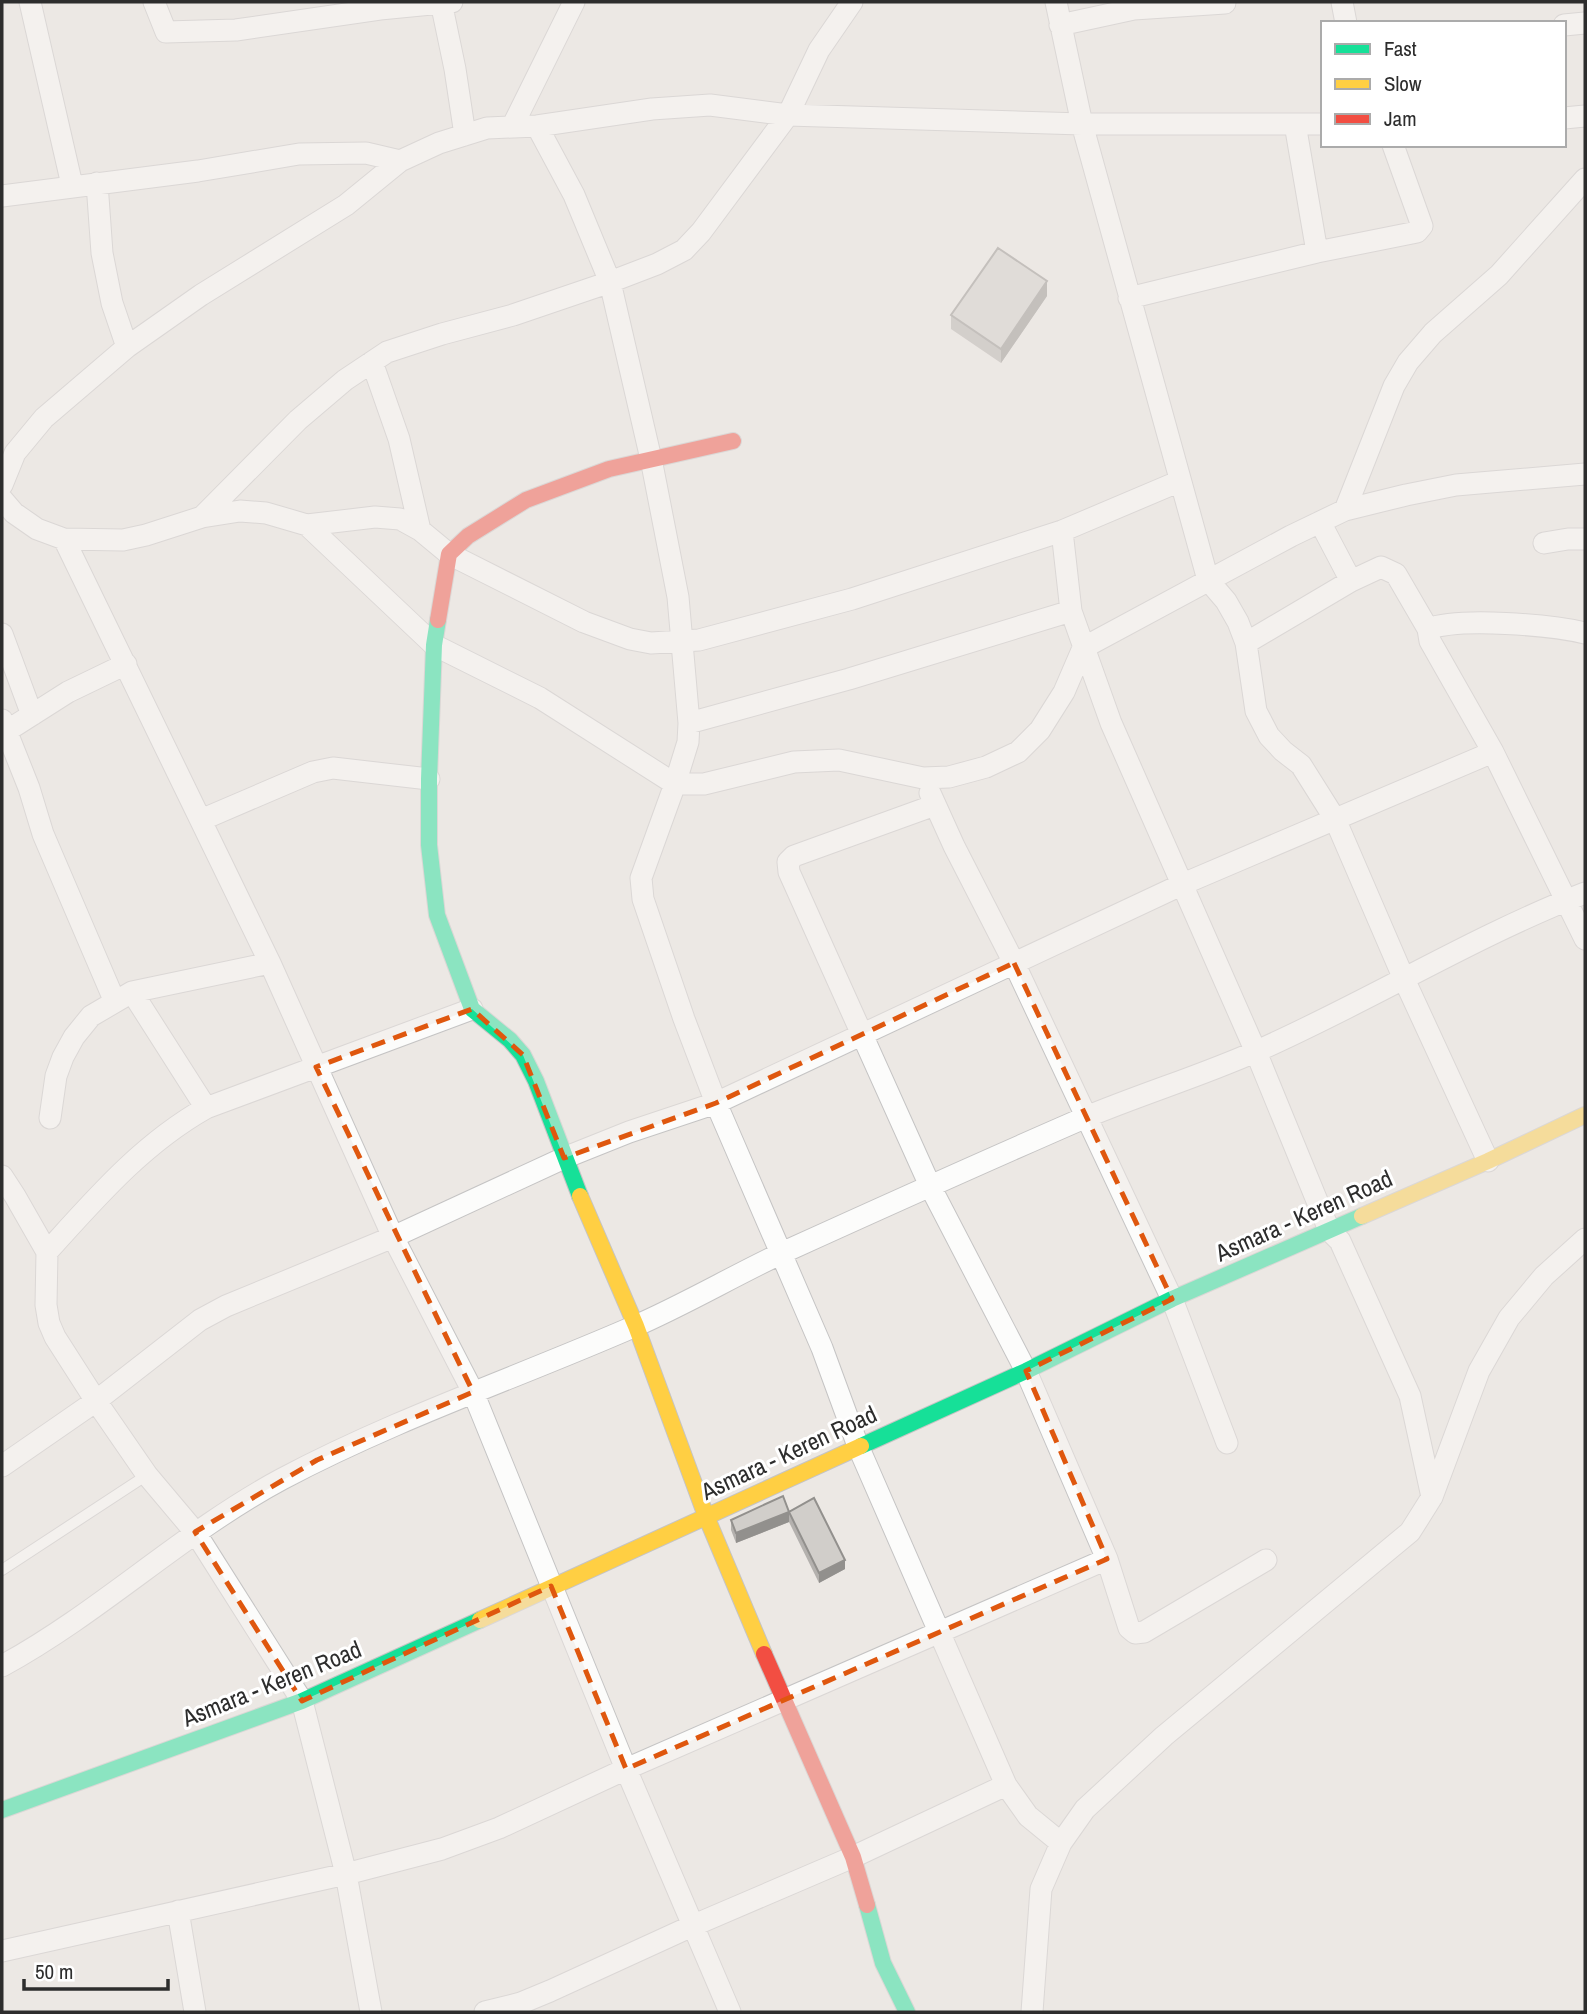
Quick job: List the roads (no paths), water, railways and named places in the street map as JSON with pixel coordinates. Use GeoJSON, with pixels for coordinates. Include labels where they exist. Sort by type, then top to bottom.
{"type":"FeatureCollection","features":[{"type":"Feature","properties":{"kind":"main road"},"geometry":{"type":"LineString","coordinates":[[733,441],[609,469],[526,500],[468,536],[449,554],[435,645],[429,845],[437,915],[472,1009],[510,1040],[523,1055],[536,1082],[564,1158],[636,1326],[706,1516],[853,1857],[883,1963],[903,2011]]}},
{"type":"Feature","properties":{"kind":"main road","name":"Asmara - Keren Road"},"geometry":{"type":"LineString","coordinates":[[2,1810],[302,1701],[1026,1371],[1172,1299],[1488,1161],[1585,1115]]}},
{"type":"Feature","properties":{"kind":"street"},"geometry":{"type":"LineString","coordinates":[[30,2],[72,186]]}},
{"type":"Feature","properties":{"kind":"street"},"geometry":{"type":"LineString","coordinates":[[154,2],[166,32],[236,30],[445,2],[465,135]]}},
{"type":"Feature","properties":{"kind":"street"},"geometry":{"type":"LineString","coordinates":[[512,127],[574,2]]}},
{"type":"Feature","properties":{"kind":"street"},"geometry":{"type":"LineString","coordinates":[[202,517],[298,420],[345,380],[387,352],[513,315],[610,282],[657,264],[684,250],[701,232],[788,115],[819,50],[852,2]]}},
{"type":"Feature","properties":{"kind":"street"},"geometry":{"type":"LineString","coordinates":[[1056,2],[1082,124],[1180,481],[1208,580],[1226,601],[1238,622],[1245,643],[1256,711],[1269,736],[1301,765],[1335,819],[1404,979],[1488,1161]]}},
{"type":"Feature","properties":{"kind":"street"},"geometry":{"type":"LineString","coordinates":[[1342,2],[1346,21]]}},
{"type":"Feature","properties":{"kind":"street"},"geometry":{"type":"LineString","coordinates":[[1060,25],[1134,9],[1225,3]]}},
{"type":"Feature","properties":{"kind":"street"},"geometry":{"type":"LineString","coordinates":[[1566,25],[1585,23]]}},
{"type":"Feature","properties":{"kind":"street"},"geometry":{"type":"LineString","coordinates":[[2,485],[15,453],[44,418],[127,347],[201,295],[346,205],[400,161],[487,128],[537,126],[639,110],[710,105],[788,115],[1082,124],[1321,124]]}},
{"type":"Feature","properties":{"kind":"street"},"geometry":{"type":"LineString","coordinates":[[1566,118],[1585,116]]}},
{"type":"Feature","properties":{"kind":"street"},"geometry":{"type":"LineString","coordinates":[[1295,124],[1317,252]]}},
{"type":"Feature","properties":{"kind":"street"},"geometry":{"type":"LineString","coordinates":[[537,126],[574,195],[610,282],[651,459],[678,597],[689,723],[688,742],[640,878],[643,899],[716,1103],[822,1348],[858,1446],[1006,1785],[1028,1816],[1061,1843]]}},
{"type":"Feature","properties":{"kind":"street"},"geometry":{"type":"LineString","coordinates":[[1129,298],[1317,252],[1417,232],[1422,221],[1394,147]]}},
{"type":"Feature","properties":{"kind":"street"},"geometry":{"type":"LineString","coordinates":[[2,196],[198,172],[299,154],[366,153],[400,161]]}},
{"type":"Feature","properties":{"kind":"street"},"geometry":{"type":"LineString","coordinates":[[1345,510],[1394,386],[1408,362],[1433,333],[1499,275],[1585,179]]}},
{"type":"Feature","properties":{"kind":"street"},"geometry":{"type":"LineString","coordinates":[[97,183],[102,253],[112,303],[127,347]]}},
{"type":"Feature","properties":{"kind":"street"},"geometry":{"type":"LineString","coordinates":[[372,362],[399,439],[420,530]]}},
{"type":"Feature","properties":{"kind":"street"},"geometry":{"type":"LineString","coordinates":[[307,525],[435,645],[540,698],[675,784],[704,784],[794,762],[839,760],[923,778],[949,778],[986,767],[1018,752],[1040,730],[1064,692],[1083,648],[1345,510],[1456,485],[1585,474]]}},
{"type":"Feature","properties":{"kind":"street"},"geometry":{"type":"LineString","coordinates":[[2,499],[14,513],[26,521],[64,539],[123,540],[202,517],[240,511],[266,513],[307,525],[375,517],[400,519],[420,530],[449,554],[584,622],[630,639],[651,643],[699,640],[852,599],[1062,531],[1180,481]]}},
{"type":"Feature","properties":{"kind":"street"},"geometry":{"type":"LineString","coordinates":[[1320,522],[1351,580]]}},
{"type":"Feature","properties":{"kind":"street"},"geometry":{"type":"LineString","coordinates":[[1062,531],[1071,611],[1111,723],[1256,1052],[1329,1230],[1340,1241],[1410,1396],[1432,1497]]}},
{"type":"Feature","properties":{"kind":"street"},"geometry":{"type":"LineString","coordinates":[[64,539],[270,963],[393,1237],[473,1392],[626,1769],[730,2012]]}},
{"type":"Feature","properties":{"kind":"street"},"geometry":{"type":"LineString","coordinates":[[1544,543],[1585,539]]}},
{"type":"Feature","properties":{"kind":"street"},"geometry":{"type":"LineString","coordinates":[[1245,643],[1351,580],[1381,566],[1396,574],[1428,629],[1430,641],[1576,897],[1585,939]]}},
{"type":"Feature","properties":{"kind":"street"},"geometry":{"type":"LineString","coordinates":[[689,723],[849,679],[1071,611]]}},
{"type":"Feature","properties":{"kind":"street"},"geometry":{"type":"LineString","coordinates":[[1428,629],[1446,623],[1540,626],[1585,633]]}},
{"type":"Feature","properties":{"kind":"street"},"geometry":{"type":"LineString","coordinates":[[2,634],[32,715]]}},
{"type":"Feature","properties":{"kind":"street"},"geometry":{"type":"LineString","coordinates":[[126,664],[3,728],[29,788],[43,834],[123,997],[206,1108]]}},
{"type":"Feature","properties":{"kind":"street"},"geometry":{"type":"LineString","coordinates":[[2,1466],[96,1401],[200,1320],[226,1306],[393,1237],[564,1158],[629,1132],[716,1103],[1183,884],[1493,752]]}},
{"type":"Feature","properties":{"kind":"street"},"geometry":{"type":"LineString","coordinates":[[201,820],[313,772],[334,768],[429,779]]}},
{"type":"Feature","properties":{"kind":"street"},"geometry":{"type":"LineString","coordinates":[[923,778],[954,846],[1014,962],[1172,1299],[1227,1443]]}},
{"type":"Feature","properties":{"kind":"street"},"geometry":{"type":"LineString","coordinates":[[935,805],[794,856],[788,862],[789,872],[931,1188],[1026,1371],[1107,1559],[1129,1628],[1135,1633],[1143,1632],[1266,1560]]}},
{"type":"Feature","properties":{"kind":"street"},"geometry":{"type":"LineString","coordinates":[[2,1666],[83,1613],[195,1532],[317,1460],[473,1392],[636,1326],[780,1254],[1087,1117],[1256,1052],[1576,897]]}},
{"type":"Feature","properties":{"kind":"street"},"geometry":{"type":"LineString","coordinates":[[50,1118],[56,1076],[74,1037],[91,1016],[123,997],[270,963]]}},
{"type":"Feature","properties":{"kind":"street"},"geometry":{"type":"LineString","coordinates":[[47,1252],[109,1183],[179,1123],[206,1108],[472,1009]]}},
{"type":"Feature","properties":{"kind":"street"},"geometry":{"type":"LineString","coordinates":[[2,1176],[47,1252],[46,1305],[55,1337],[147,1475],[195,1532],[302,1701],[346,1874],[372,2012]]}},
{"type":"Feature","properties":{"kind":"street"},"geometry":{"type":"LineString","coordinates":[[1032,2012],[1041,1889],[1061,1843],[1085,1808],[1164,1736],[1410,1532],[1432,1497],[1479,1371],[1509,1318],[1544,1276],[1585,1240]]}},
{"type":"Feature","properties":{"kind":"street"},"geometry":{"type":"LineString","coordinates":[[2,1951],[346,1874],[442,1849],[499,1828],[626,1769],[1107,1559]]}},
{"type":"Feature","properties":{"kind":"street"},"geometry":{"type":"LineString","coordinates":[[485,2012],[550,1992],[692,1926],[853,1857],[1006,1785]]}},
{"type":"Feature","properties":{"kind":"street"},"geometry":{"type":"LineString","coordinates":[[178,1911],[195,2012]]}},
{"type":"Feature","properties":{"kind":"lane"},"geometry":{"type":"LineString","coordinates":[[2,1570],[147,1475]]}}]}
